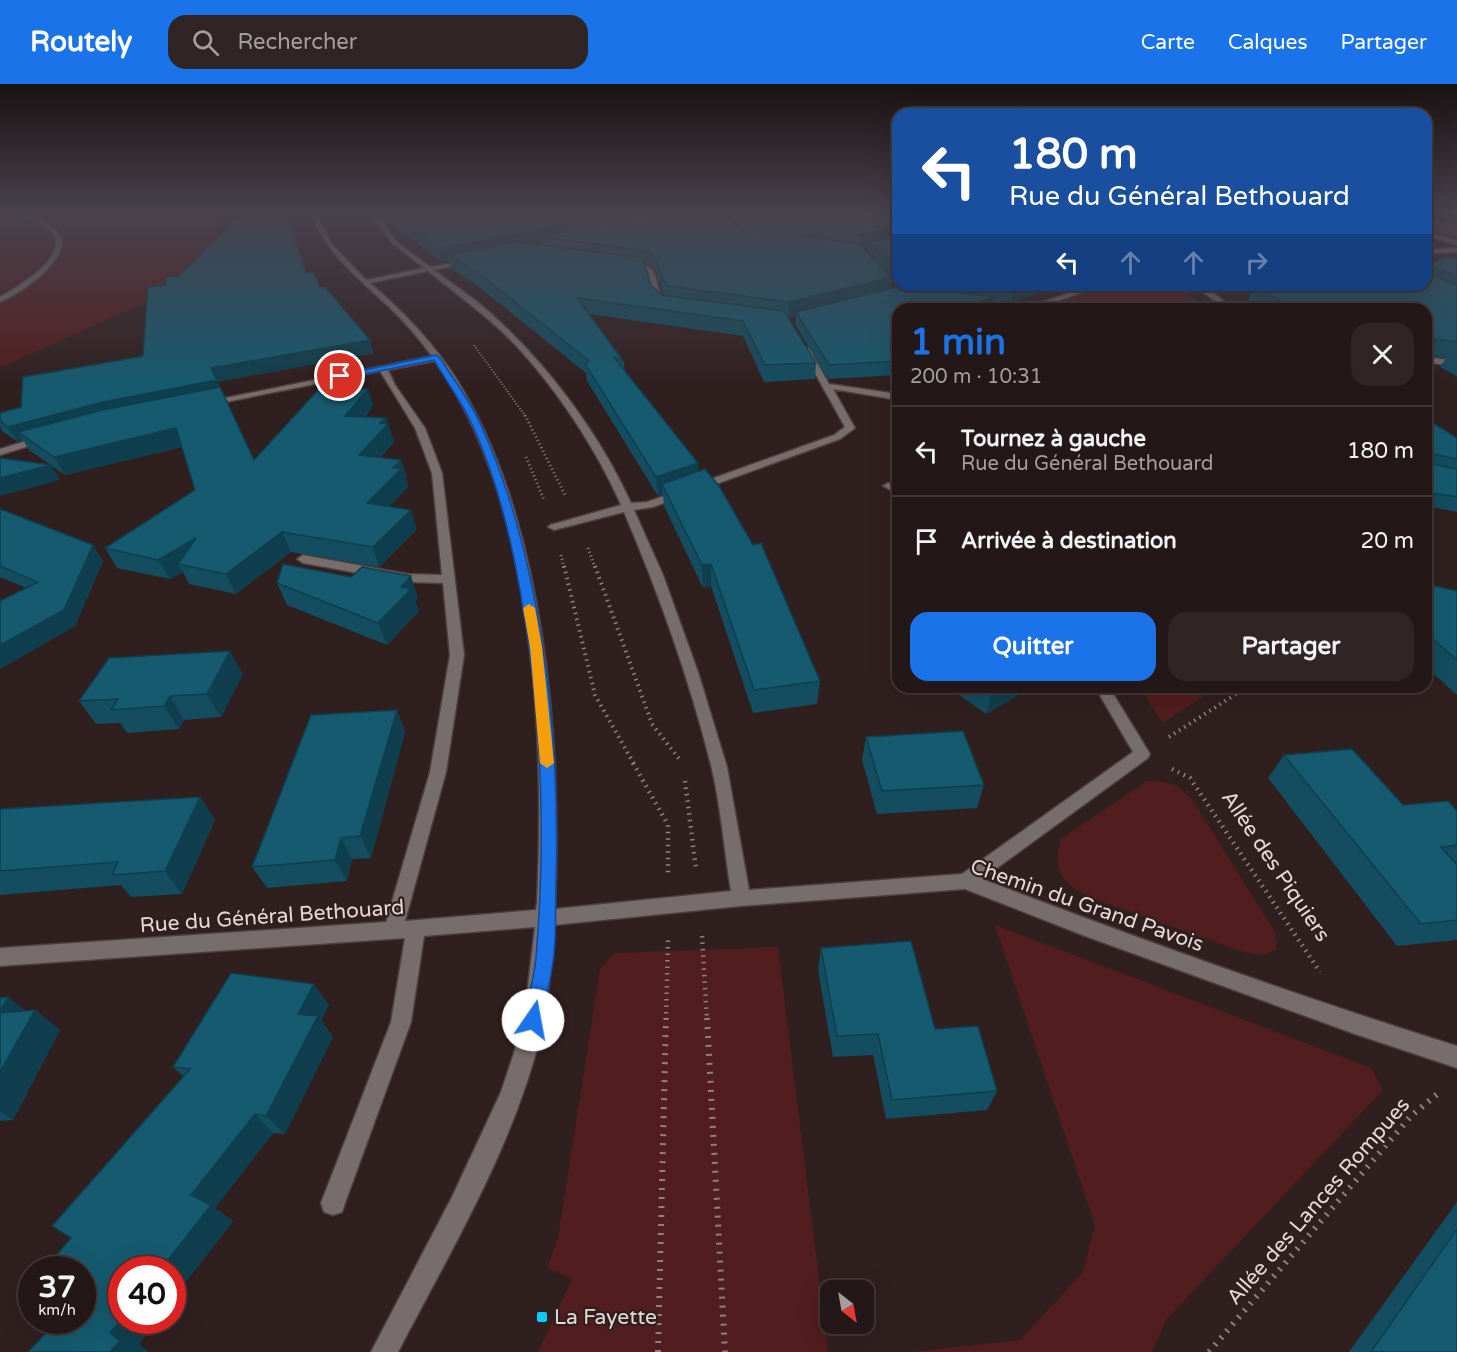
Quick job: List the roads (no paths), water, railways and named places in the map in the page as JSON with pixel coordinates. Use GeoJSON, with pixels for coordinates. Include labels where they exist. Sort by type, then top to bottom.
{"type":"FeatureCollection","features":[{"type":"Feature","properties":{"kind":"street"},"geometry":{"type":"LineString","coordinates":[[0,300],[43,270]]}},
{"type":"Feature","properties":{"kind":"street"},"geometry":{"type":"LineString","coordinates":[[353,270],[406,319],[436,358],[475,421],[496,471],[519,554],[536,647],[546,748],[549,827],[544,960],[537,1004],[512,1092],[468,1192],[384,1352]]}},
{"type":"Feature","properties":{"kind":"street"},"geometry":{"type":"LineString","coordinates":[[364,282],[427,270]]}},
{"type":"Feature","properties":{"kind":"street"},"geometry":{"type":"LineString","coordinates":[[428,270],[493,319],[536,364],[565,400],[614,477],[657,575],[700,704],[719,767],[741,898]]}},
{"type":"Feature","properties":{"kind":"street"},"geometry":{"type":"LineString","coordinates":[[650,270],[660,302],[677,306]]}},
{"type":"Feature","properties":{"kind":"street"},"geometry":{"type":"LineString","coordinates":[[1046,303],[1081,291]]}},
{"type":"Feature","properties":{"kind":"street"},"geometry":{"type":"LineString","coordinates":[[1205,291],[1222,303]]}},
{"type":"Feature","properties":{"kind":"street"},"geometry":{"type":"LineString","coordinates":[[966,302],[975,303]]}},
{"type":"Feature","properties":{"kind":"street"},"geometry":{"type":"LineString","coordinates":[[554,527],[660,501],[837,437],[850,428],[800,340]]}},
{"type":"Feature","properties":{"kind":"street"},"geometry":{"type":"LineString","coordinates":[[201,404],[436,358]]}},
{"type":"Feature","properties":{"kind":"street"},"geometry":{"type":"LineString","coordinates":[[1432,360],[1457,364]]}},
{"type":"Feature","properties":{"kind":"street"},"geometry":{"type":"LineString","coordinates":[[383,368],[391,385],[420,429],[437,473],[457,655],[438,772],[393,931]]}},
{"type":"Feature","properties":{"kind":"street"},"geometry":{"type":"LineString","coordinates":[[828,386],[892,396]]}},
{"type":"Feature","properties":{"kind":"street"},"geometry":{"type":"LineString","coordinates":[[0,452],[60,435]]}},
{"type":"Feature","properties":{"kind":"street"},"geometry":{"type":"LineString","coordinates":[[303,559],[407,578],[448,579]]}},
{"type":"Feature","properties":{"kind":"street"},"geometry":{"type":"LineString","coordinates":[[966,881],[1142,754],[1106,693]]}},
{"type":"Feature","properties":{"kind":"street","name":"Chemin du Grand Pavois"},"geometry":{"type":"LineString","coordinates":[[546,919],[741,898],[966,881],[1334,1016],[1457,1058]]}},
{"type":"Feature","properties":{"kind":"street","name":"Rue du Général Bethouard"},"geometry":{"type":"LineString","coordinates":[[0,957],[546,919]]}},
{"type":"Feature","properties":{"kind":"street"},"geometry":{"type":"LineString","coordinates":[[333,1203],[401,1022],[416,929]]}},
{"type":"Feature","properties":{"kind":"place","name":"La Fayette"},"geometry":{"type":"Point","coordinates":[542,1317]}}]}
